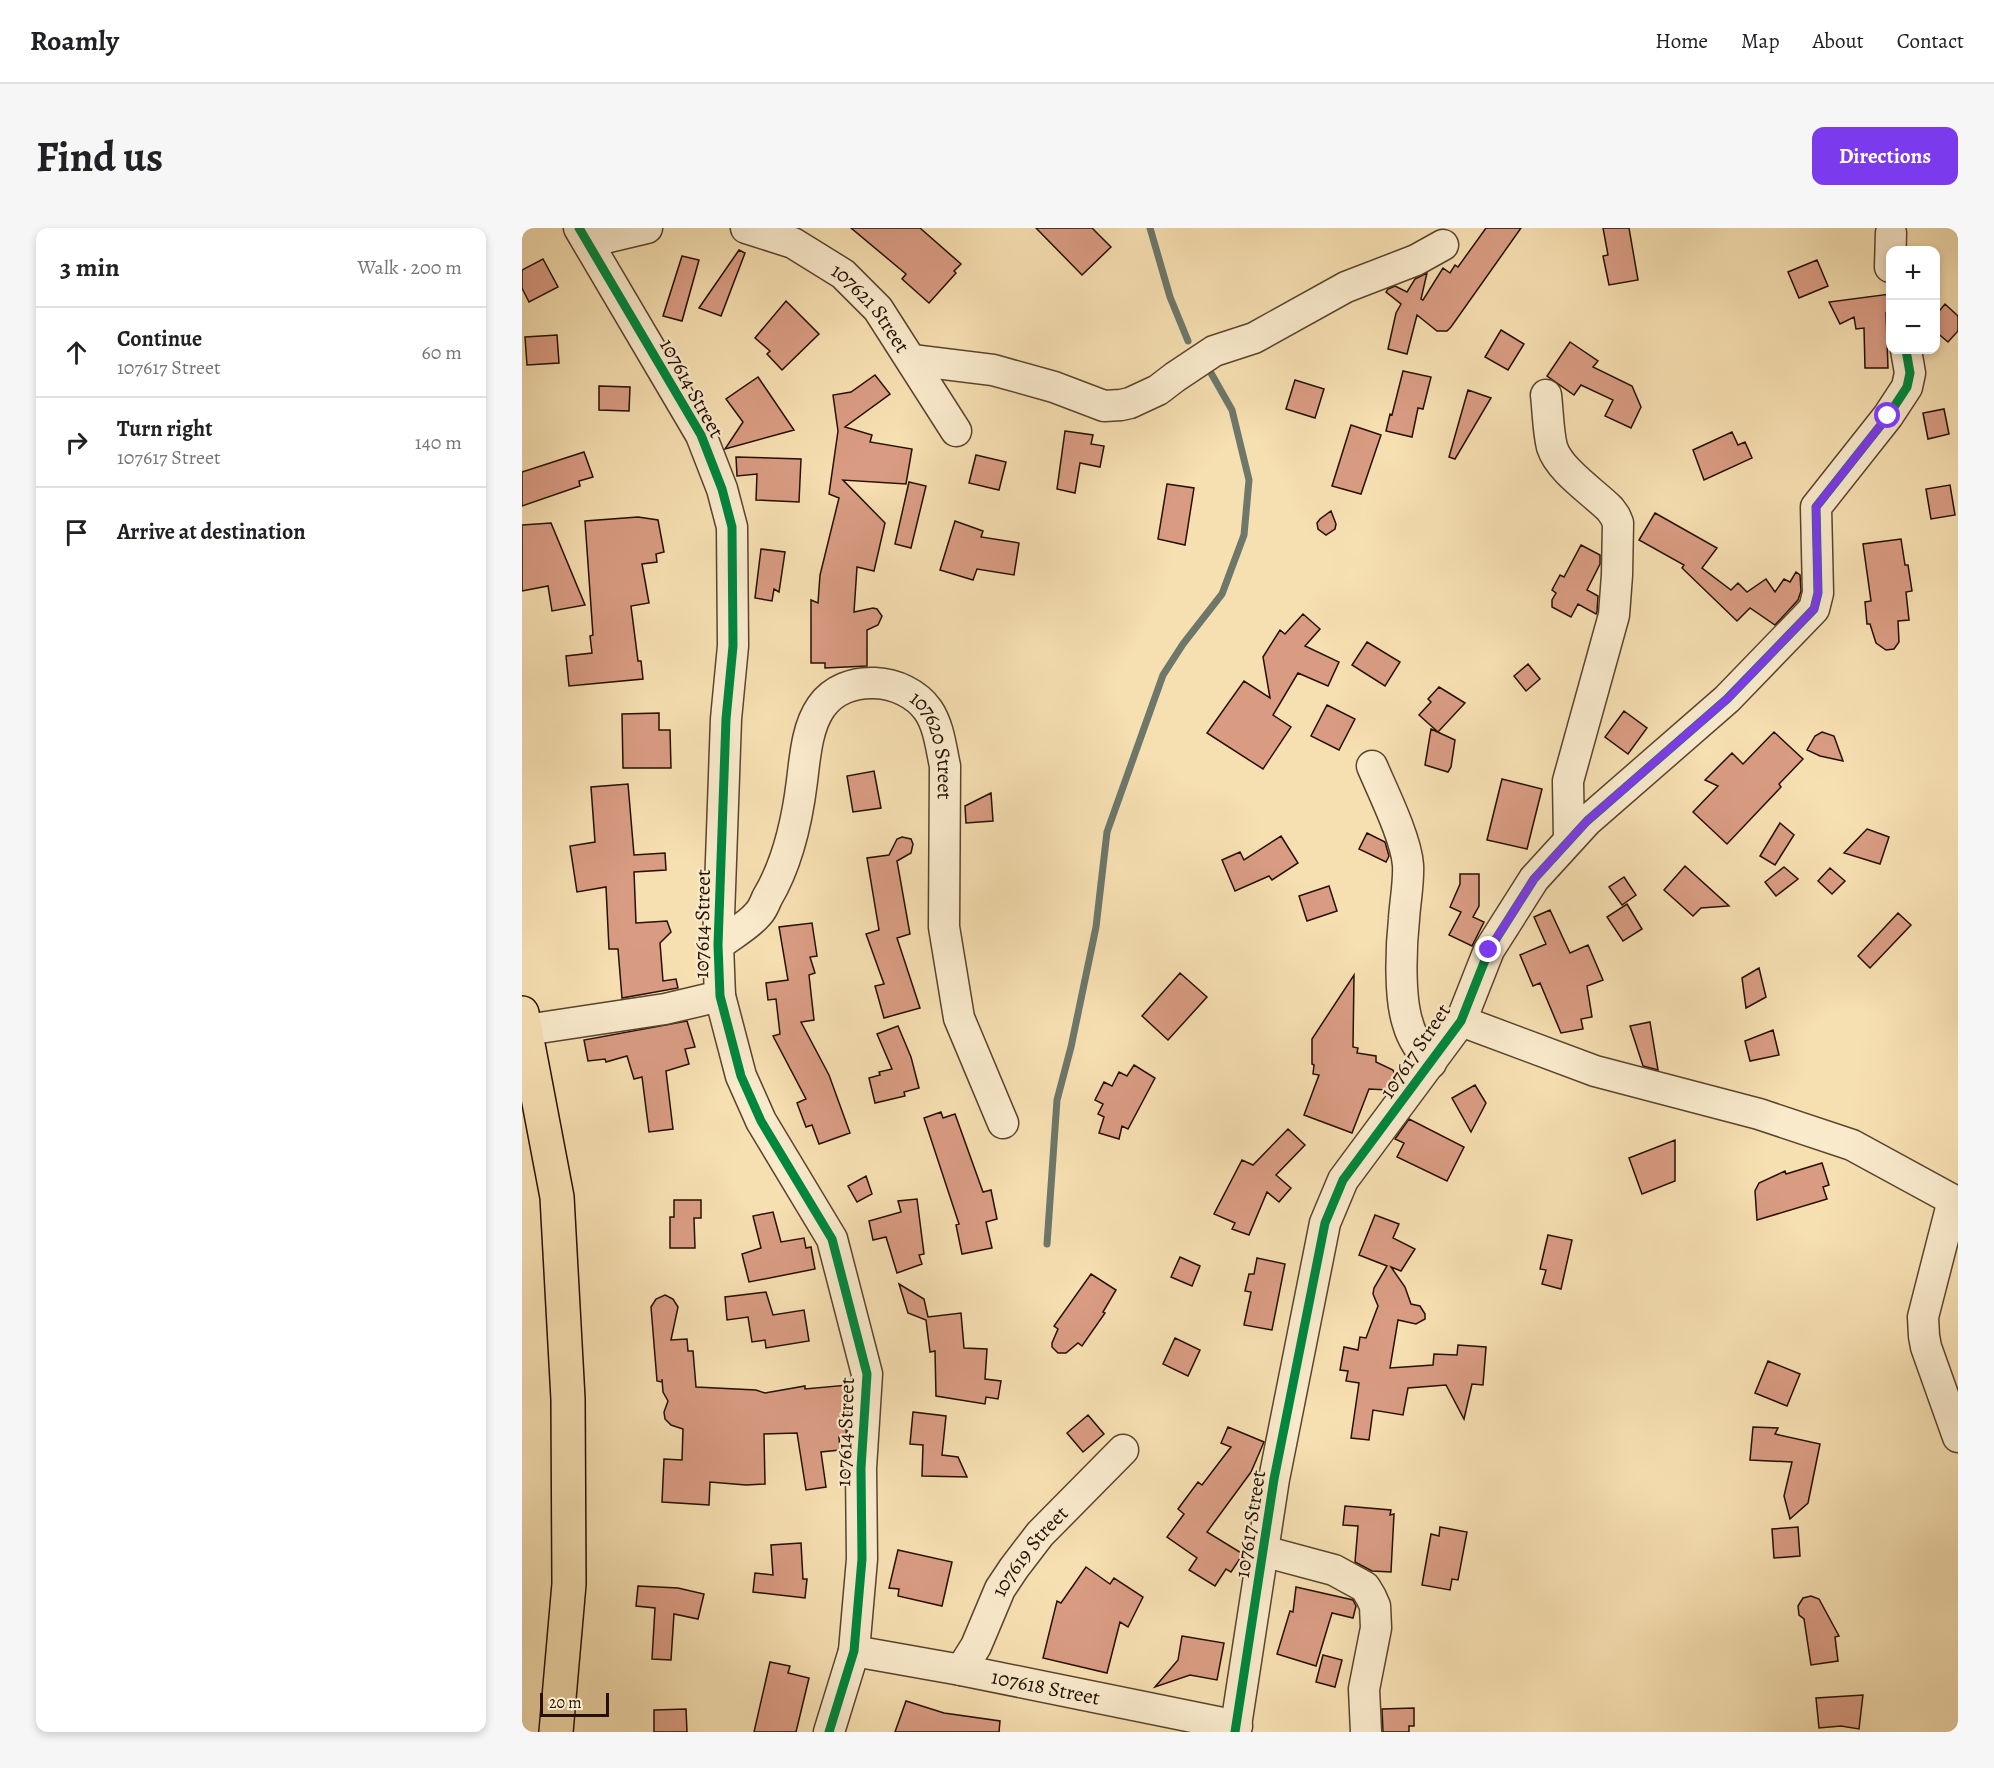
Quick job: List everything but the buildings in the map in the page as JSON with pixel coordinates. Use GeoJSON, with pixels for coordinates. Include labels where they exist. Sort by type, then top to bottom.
{"type":"FeatureCollection","features":[{"type":"Feature","properties":{"kind":"main road"},"geometry":{"type":"LineString","coordinates":[[523,1017],[557,1197],[568,1399],[569,1584],[556,1732]]}},
{"type":"Feature","properties":{"kind":"street"},"geometry":{"type":"LineString","coordinates":[[583,235],[647,228]]}},
{"type":"Feature","properties":{"kind":"street","name":"107621 Street"},"geometry":{"type":"LineString","coordinates":[[746,228],[793,243],[843,274],[878,309],[956,431]]}},
{"type":"Feature","properties":{"kind":"street"},"geometry":{"type":"LineString","coordinates":[[1891,233],[1891,246]]}},
{"type":"Feature","properties":{"kind":"street","name":"107614 Street"},"geometry":{"type":"LineString","coordinates":[[583,235],[701,435],[722,489],[732,527],[733,646],[726,719],[718,945],[720,996],[741,1076],[761,1121],[832,1239],[867,1374],[861,1468],[862,1559],[854,1651],[829,1732]]}},
{"type":"Feature","properties":{"kind":"street"},"geometry":{"type":"LineString","coordinates":[[912,360],[993,370],[1054,387],[1104,406],[1130,403],[1158,390],[1214,351],[1254,338],[1346,287],[1416,260],[1443,245]]}},
{"type":"Feature","properties":{"kind":"street","name":"107617 Street"},"geometry":{"type":"LineString","coordinates":[[1236,1729],[1274,1479],[1325,1224],[1343,1180],[1461,1021],[1489,950],[1534,879],[1587,821],[1727,699],[1814,609],[1818,593],[1816,507],[1888,416],[1906,387],[1910,373],[1907,354]]}},
{"type":"Feature","properties":{"kind":"street"},"geometry":{"type":"LineString","coordinates":[[1546,395],[1552,446],[1556,454],[1571,473],[1610,509],[1618,523],[1614,615],[1568,781],[1569,840]]}},
{"type":"Feature","properties":{"kind":"street","name":"107620 Street"},"geometry":{"type":"LineString","coordinates":[[718,945],[758,915],[777,882],[798,815],[805,753],[813,721],[830,695],[848,686],[861,684],[894,686],[916,697],[928,710],[940,742],[945,766],[944,927],[959,1018],[1003,1123]]}},
{"type":"Feature","properties":{"kind":"street"},"geometry":{"type":"LineString","coordinates":[[1372,766],[1402,841],[1408,864],[1402,934],[1404,1005],[1407,1023],[1414,1039],[1420,1051],[1431,1063]]}},
{"type":"Feature","properties":{"kind":"street"},"geometry":{"type":"LineString","coordinates":[[523,1017],[665,1009],[720,996]]}},
{"type":"Feature","properties":{"kind":"street"},"geometry":{"type":"LineString","coordinates":[[1461,1021],[1595,1071],[1759,1114],[1852,1145],[1955,1200],[1923,1317],[1923,1327],[1926,1347],[1958,1437]]}},
{"type":"Feature","properties":{"kind":"street","name":"107619 Street"},"geometry":{"type":"LineString","coordinates":[[961,1670],[976,1646],[1000,1589],[1014,1568],[1040,1534],[1123,1450]]}},
{"type":"Feature","properties":{"kind":"street"},"geometry":{"type":"LineString","coordinates":[[1263,1551],[1334,1570],[1365,1587],[1371,1597],[1375,1606],[1376,1628],[1364,1689],[1366,1732]]}},
{"type":"Feature","properties":{"kind":"street","name":"107618 Street"},"geometry":{"type":"LineString","coordinates":[[854,1651],[961,1670],[1236,1729]]}},
{"type":"Feature","properties":{"kind":"waterway"},"geometry":{"type":"LineString","coordinates":[[1150,228],[1170,297],[1188,341]]}},
{"type":"Feature","properties":{"kind":"waterway"},"geometry":{"type":"LineString","coordinates":[[1047,1244],[1057,1100],[1071,1047],[1096,927],[1107,832],[1163,675],[1183,644],[1222,594],[1244,535],[1249,480],[1232,410],[1207,366]]}},
{"type":"Feature","properties":{"kind":"cycle path"},"geometry":{"type":"LineString","coordinates":[[579,228],[701,435],[722,489],[732,527],[733,646],[726,719],[718,945],[720,996],[741,1076],[761,1121],[832,1239],[867,1374],[861,1468],[862,1559],[854,1651],[829,1732]]}},
{"type":"Feature","properties":{"kind":"cycle path"},"geometry":{"type":"LineString","coordinates":[[1235,1732],[1274,1479],[1325,1223],[1343,1180],[1461,1021],[1489,950],[1534,879],[1587,821],[1727,699],[1814,609],[1818,593],[1816,507],[1888,416],[1907,387],[1910,373],[1907,354]]}},
{"type":"Feature","properties":{"kind":"route"},"geometry":{"type":"LineString","coordinates":[[1489,950],[1534,879],[1587,821],[1727,699],[1814,609],[1818,593],[1816,507],[1888,416]]}}]}
